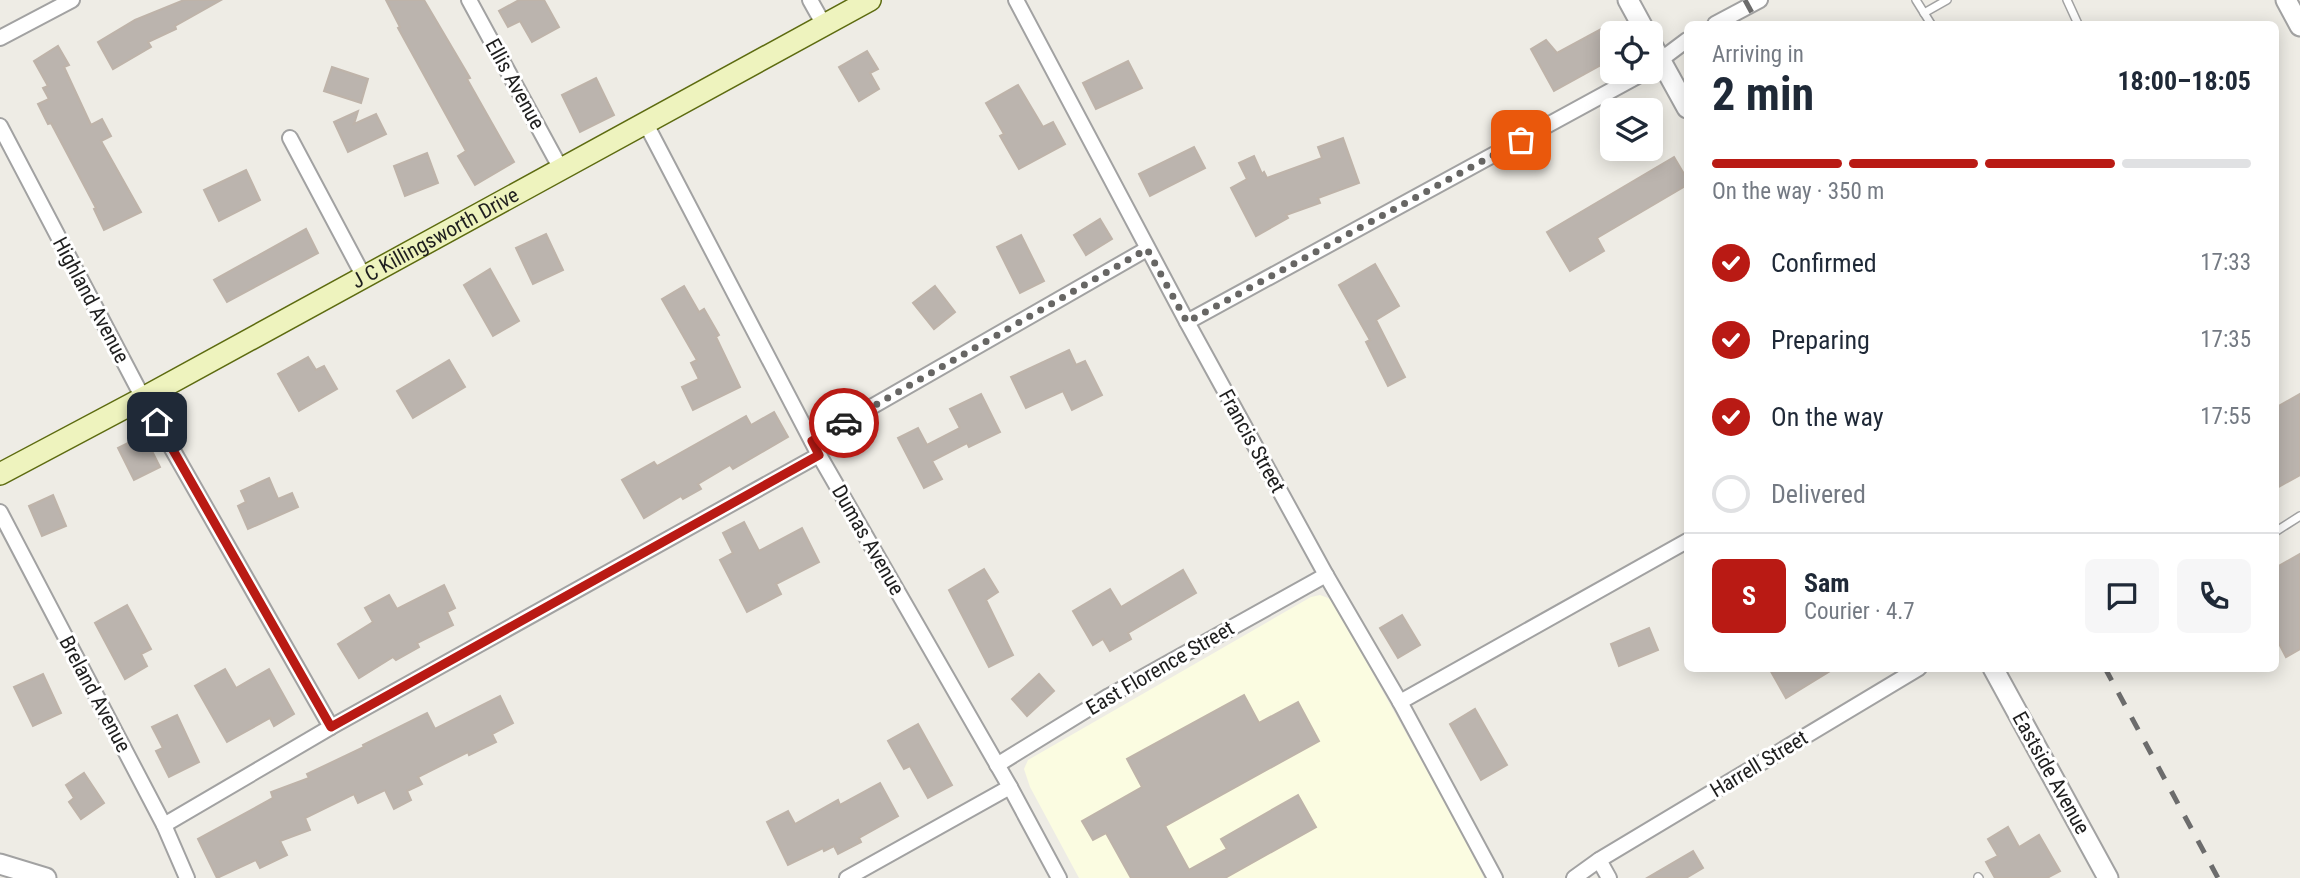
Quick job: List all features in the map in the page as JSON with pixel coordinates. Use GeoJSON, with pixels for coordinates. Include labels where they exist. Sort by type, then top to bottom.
{"type":"FeatureCollection","features":[{"type":"Feature","properties":{"kind":"main road","name":"J C Killingsworth Drive"},"geometry":{"type":"LineString","coordinates":[[0,474],[144,398],[870,0]]}},
{"type":"Feature","properties":{"kind":"street"},"geometry":{"type":"LineString","coordinates":[[0,38],[72,0]]}},
{"type":"Feature","properties":{"kind":"street","name":"Ellis Avenue"},"geometry":{"type":"LineString","coordinates":[[469,0],[561,169]]}},
{"type":"Feature","properties":{"kind":"street"},"geometry":{"type":"LineString","coordinates":[[810,0],[824,25]]}},
{"type":"Feature","properties":{"kind":"street","name":"Francis Street"},"geometry":{"type":"LineString","coordinates":[[1016,0],[1147,249],[1495,878]]}},
{"type":"Feature","properties":{"kind":"street"},"geometry":{"type":"LineString","coordinates":[[1628,0],[1639,21]]}},
{"type":"Feature","properties":{"kind":"street"},"geometry":{"type":"LineString","coordinates":[[1720,21],[1759,0]]}},
{"type":"Feature","properties":{"kind":"street"},"geometry":{"type":"LineString","coordinates":[[2286,0],[2300,26]]}},
{"type":"Feature","properties":{"kind":"street"},"geometry":{"type":"LineString","coordinates":[[1663,58],[1684,42]]}},
{"type":"Feature","properties":{"kind":"street"},"geometry":{"type":"LineString","coordinates":[[1663,79],[1684,104]]}},
{"type":"Feature","properties":{"kind":"street"},"geometry":{"type":"LineString","coordinates":[[1187,322],[1619,84]]}},
{"type":"Feature","properties":{"kind":"street","name":"Dumas Avenue"},"geometry":{"type":"LineString","coordinates":[[646,124],[819,455],[1010,787],[1059,878]]}},
{"type":"Feature","properties":{"kind":"street","name":"Highland Avenue"},"geometry":{"type":"LineString","coordinates":[[0,126],[144,398],[331,727]]}},
{"type":"Feature","properties":{"kind":"street"},"geometry":{"type":"LineString","coordinates":[[290,138],[364,278]]}},
{"type":"Feature","properties":{"kind":"street"},"geometry":{"type":"LineString","coordinates":[[812,441],[1147,249]]}},
{"type":"Feature","properties":{"kind":"street"},"geometry":{"type":"LineString","coordinates":[[164,825],[331,727],[819,455]]}},
{"type":"Feature","properties":{"kind":"street","name":"Breland Avenue"},"geometry":{"type":"LineString","coordinates":[[0,512],[164,825],[187,878]]}},
{"type":"Feature","properties":{"kind":"street"},"geometry":{"type":"LineString","coordinates":[[1400,702],[1684,543]]}},
{"type":"Feature","properties":{"kind":"street","name":"East Florence Street"},"geometry":{"type":"LineString","coordinates":[[997,765],[1109,696],[1326,575]]}},
{"type":"Feature","properties":{"kind":"street","name":"Harrell Street"},"geometry":{"type":"LineString","coordinates":[[1574,878],[1599,860],[1912,672]]}},
{"type":"Feature","properties":{"kind":"street","name":"Eastside Avenue"},"geometry":{"type":"LineString","coordinates":[[1995,672],[2108,878]]}},
{"type":"Feature","properties":{"kind":"street"},"geometry":{"type":"LineString","coordinates":[[846,878],[1010,787]]}},
{"type":"Feature","properties":{"kind":"street"},"geometry":{"type":"LineString","coordinates":[[1599,860],[1609,878]]}},
{"type":"Feature","properties":{"kind":"street"},"geometry":{"type":"LineString","coordinates":[[0,864],[47,878]]}},
{"type":"Feature","properties":{"kind":"lane"},"geometry":{"type":"LineString","coordinates":[[1916,0],[1929,21]]}},
{"type":"Feature","properties":{"kind":"lane"},"geometry":{"type":"LineString","coordinates":[[1924,13],[1947,0]]}},
{"type":"Feature","properties":{"kind":"lane"},"geometry":{"type":"LineString","coordinates":[[2067,0],[2077,21]]}},
{"type":"Feature","properties":{"kind":"lane"},"geometry":{"type":"LineString","coordinates":[[2279,529],[2300,516]]}},
{"type":"Feature","properties":{"kind":"shaded area"},"geometry":{"type":"Polygon","coordinates":[[[1320,595],[1333,602],[1484,878],[1079,878],[1030,787],[1024,769],[1028,760],[1311,597],[1320,595]]]}},
{"type":"Feature","properties":{"kind":"building"},"geometry":{"type":"Polygon","coordinates":[[[184,0],[221,0],[175,26],[176,29],[148,42],[151,47],[113,69],[98,42],[135,20],[184,0]]]}},
{"type":"Feature","properties":{"kind":"building"},"geometry":{"type":"Polygon","coordinates":[[[386,0],[424,0],[470,78],[467,79],[514,162],[475,185],[458,156],[466,151],[398,28],[400,27],[386,0]]]}},
{"type":"Feature","properties":{"kind":"building"},"geometry":{"type":"Polygon","coordinates":[[[519,0],[544,0],[559,27],[532,42],[520,21],[508,27],[499,11],[519,0]]]}},
{"type":"Feature","properties":{"kind":"building"},"geometry":{"type":"Polygon","coordinates":[[[1600,30],[1600,66],[1554,91],[1531,49],[1546,40],[1557,53],[1600,30]]]}},
{"type":"Feature","properties":{"kind":"building"},"geometry":{"type":"Polygon","coordinates":[[[58,46],[69,65],[64,67],[91,125],[102,119],[111,136],[101,141],[141,212],[104,230],[94,209],[96,208],[38,104],[49,99],[43,88],[48,86],[34,61],[58,46]]]}},
{"type":"Feature","properties":{"kind":"building"},"geometry":{"type":"Polygon","coordinates":[[[867,51],[878,69],[870,73],[879,89],[859,101],[839,67],[867,51]]]}},
{"type":"Feature","properties":{"kind":"building"},"geometry":{"type":"Polygon","coordinates":[[[1128,61],[1142,88],[1096,109],[1083,83],[1128,61]]]}},
{"type":"Feature","properties":{"kind":"building"},"geometry":{"type":"Polygon","coordinates":[[[332,67],[368,79],[361,103],[324,91],[332,67]]]}},
{"type":"Feature","properties":{"kind":"building"},"geometry":{"type":"Polygon","coordinates":[[[596,78],[614,115],[580,132],[562,95],[596,78]]]}},
{"type":"Feature","properties":{"kind":"building"},"geometry":{"type":"Polygon","coordinates":[[[1018,85],[1043,127],[1053,122],[1065,144],[1019,169],[1000,136],[1004,134],[986,103],[1018,85]]]}},
{"type":"Feature","properties":{"kind":"building"},"geometry":{"type":"Polygon","coordinates":[[[358,111],[354,124],[376,114],[386,134],[348,152],[334,122],[358,111]]]}},
{"type":"Feature","properties":{"kind":"building"},"geometry":{"type":"Polygon","coordinates":[[[1343,138],[1359,183],[1318,198],[1320,203],[1286,215],[1288,218],[1256,236],[1231,188],[1247,179],[1239,163],[1254,156],[1262,174],[1264,172],[1267,178],[1322,158],[1318,147],[1343,138]]]}},
{"type":"Feature","properties":{"kind":"building"},"geometry":{"type":"Polygon","coordinates":[[[1194,147],[1205,168],[1150,196],[1139,174],[1194,147]]]}},
{"type":"Feature","properties":{"kind":"building"},"geometry":{"type":"Polygon","coordinates":[[[427,153],[438,183],[405,196],[394,166],[427,153]]]}},
{"type":"Feature","properties":{"kind":"building"},"geometry":{"type":"Polygon","coordinates":[[[1674,157],[1684,174],[1684,187],[1597,238],[1604,251],[1570,271],[1547,232],[1674,157]]]}},
{"type":"Feature","properties":{"kind":"building"},"geometry":{"type":"Polygon","coordinates":[[[246,170],[260,200],[219,221],[204,190],[246,170]]]}},
{"type":"Feature","properties":{"kind":"building"},"geometry":{"type":"Polygon","coordinates":[[[1100,219],[1112,239],[1086,255],[1074,235],[1100,219]]]}},
{"type":"Feature","properties":{"kind":"building"},"geometry":{"type":"Polygon","coordinates":[[[306,229],[318,253],[227,302],[214,280],[306,229]]]}},
{"type":"Feature","properties":{"kind":"building"},"geometry":{"type":"Polygon","coordinates":[[[546,234],[563,270],[533,284],[516,248],[546,234]]]}},
{"type":"Feature","properties":{"kind":"building"},"geometry":{"type":"Polygon","coordinates":[[[1021,235],[1044,281],[1020,293],[997,247],[1021,235]]]}},
{"type":"Feature","properties":{"kind":"building"},"geometry":{"type":"Polygon","coordinates":[[[1375,264],[1399,306],[1376,320],[1405,377],[1388,386],[1366,342],[1370,340],[1339,285],[1375,264]]]}},
{"type":"Feature","properties":{"kind":"building"},"geometry":{"type":"Polygon","coordinates":[[[490,269],[519,321],[493,336],[464,285],[490,269]]]}},
{"type":"Feature","properties":{"kind":"building"},"geometry":{"type":"Polygon","coordinates":[[[684,286],[699,312],[704,309],[719,335],[716,337],[740,387],[693,410],[682,387],[699,379],[691,363],[697,360],[662,299],[684,286]]]}},
{"type":"Feature","properties":{"kind":"building"},"geometry":{"type":"Polygon","coordinates":[[[935,286],[955,312],[934,329],[913,303],[935,286]]]}},
{"type":"Feature","properties":{"kind":"building"},"geometry":{"type":"Polygon","coordinates":[[[1069,350],[1076,365],[1085,361],[1102,395],[1072,410],[1063,391],[1026,408],[1011,377],[1069,350]]]}},
{"type":"Feature","properties":{"kind":"building"},"geometry":{"type":"Polygon","coordinates":[[[308,357],[316,370],[324,366],[337,389],[299,411],[278,374],[308,357]]]}},
{"type":"Feature","properties":{"kind":"building"},"geometry":{"type":"Polygon","coordinates":[[[449,360],[465,387],[413,418],[397,391],[449,360]]]}},
{"type":"Feature","properties":{"kind":"building"},"geometry":{"type":"Polygon","coordinates":[[[981,394],[1000,432],[969,447],[967,443],[932,461],[942,479],[924,488],[898,438],[918,428],[927,445],[960,428],[950,409],[981,394]]]}},
{"type":"Feature","properties":{"kind":"building"},"geometry":{"type":"Polygon","coordinates":[[[2300,394],[2300,475],[2279,487],[2279,406],[2300,394]]]}},
{"type":"Feature","properties":{"kind":"building"},"geometry":{"type":"Polygon","coordinates":[[[774,412],[788,437],[733,469],[730,465],[698,484],[701,489],[683,499],[681,496],[644,518],[622,480],[654,462],[657,466],[746,416],[751,425],[774,412]]]}},
{"type":"Feature","properties":{"kind":"building"},"geometry":{"type":"Polygon","coordinates":[[[144,435],[160,467],[134,480],[118,448],[144,435]]]}},
{"type":"Feature","properties":{"kind":"building"},"geometry":{"type":"Polygon","coordinates":[[[269,478],[278,499],[292,493],[298,507],[248,529],[238,506],[246,502],[241,491],[269,478]]]}},
{"type":"Feature","properties":{"kind":"building"},"geometry":{"type":"Polygon","coordinates":[[[53,495],[66,526],[42,536],[29,506],[53,495]]]}},
{"type":"Feature","properties":{"kind":"building"},"geometry":{"type":"Polygon","coordinates":[[[744,522],[759,551],[802,528],[819,562],[776,584],[781,594],[747,612],[720,560],[733,553],[723,533],[744,522]]]}},
{"type":"Feature","properties":{"kind":"building"},"geometry":{"type":"Polygon","coordinates":[[[2300,554],[2300,649],[2286,657],[2279,644],[2279,566],[2300,554]]]}},
{"type":"Feature","properties":{"kind":"building"},"geometry":{"type":"Polygon","coordinates":[[[984,569],[998,592],[986,600],[1013,655],[989,667],[949,590],[984,569]]]}},
{"type":"Feature","properties":{"kind":"building"},"geometry":{"type":"Polygon","coordinates":[[[1183,570],[1196,593],[1128,633],[1131,639],[1110,651],[1103,639],[1093,645],[1073,611],[1110,589],[1121,607],[1183,570]]]}},
{"type":"Feature","properties":{"kind":"building"},"geometry":{"type":"Polygon","coordinates":[[[444,585],[455,608],[447,612],[453,625],[417,643],[419,647],[396,660],[393,657],[359,678],[338,644],[373,622],[365,608],[389,595],[397,609],[444,585]]]}},
{"type":"Feature","properties":{"kind":"building"},"geometry":{"type":"Polygon","coordinates":[[[127,605],[151,649],[141,654],[147,666],[125,679],[95,623],[127,605]]]}},
{"type":"Feature","properties":{"kind":"building"},"geometry":{"type":"Polygon","coordinates":[[[1402,615],[1420,645],[1398,658],[1380,628],[1402,615]]]}},
{"type":"Feature","properties":{"kind":"building"},"geometry":{"type":"Polygon","coordinates":[[[1649,628],[1658,650],[1619,666],[1611,644],[1649,628]]]}},
{"type":"Feature","properties":{"kind":"building"},"geometry":{"type":"Polygon","coordinates":[[[225,669],[236,688],[269,669],[294,714],[274,726],[270,718],[227,742],[195,686],[225,669]]]}},
{"type":"Feature","properties":{"kind":"building"},"geometry":{"type":"Polygon","coordinates":[[[1771,672],[1828,672],[1786,698],[1771,672]]]}},
{"type":"Feature","properties":{"kind":"building"},"geometry":{"type":"Polygon","coordinates":[[[43,674],[61,713],[33,726],[14,687],[43,674]]]}},
{"type":"Feature","properties":{"kind":"building"},"geometry":{"type":"Polygon","coordinates":[[[1039,674],[1054,691],[1027,716],[1012,699],[1039,674]]]}},
{"type":"Feature","properties":{"kind":"building"},"geometry":{"type":"Polygon","coordinates":[[[1244,695],[1259,723],[1298,702],[1319,741],[1165,826],[1189,870],[1227,849],[1221,839],[1298,795],[1316,827],[1225,878],[1131,878],[1106,833],[1093,840],[1082,821],[1142,787],[1127,759],[1244,695]]]}},
{"type":"Feature","properties":{"kind":"building"},"geometry":{"type":"Polygon","coordinates":[[[500,696],[513,723],[492,734],[496,742],[469,755],[468,752],[418,777],[422,784],[407,791],[411,800],[394,809],[385,790],[358,803],[354,794],[305,818],[310,830],[280,841],[287,855],[260,868],[256,860],[217,878],[198,839],[273,798],[271,792],[309,778],[307,774],[427,713],[435,729],[500,696]]]}},
{"type":"Feature","properties":{"kind":"building"},"geometry":{"type":"Polygon","coordinates":[[[1475,709],[1507,765],[1481,780],[1450,724],[1475,709]]]}},
{"type":"Feature","properties":{"kind":"building"},"geometry":{"type":"Polygon","coordinates":[[[177,715],[199,762],[169,777],[156,751],[163,748],[152,727],[177,715]]]}},
{"type":"Feature","properties":{"kind":"building"},"geometry":{"type":"Polygon","coordinates":[[[918,724],[952,785],[928,798],[910,766],[904,769],[888,741],[918,724]]]}},
{"type":"Feature","properties":{"kind":"building"},"geometry":{"type":"Polygon","coordinates":[[[84,773],[104,803],[81,819],[69,802],[74,798],[66,785],[84,773]]]}},
{"type":"Feature","properties":{"kind":"building"},"geometry":{"type":"Polygon","coordinates":[[[880,783],[898,816],[859,838],[861,842],[838,854],[834,846],[824,851],[823,848],[788,865],[767,822],[788,811],[795,824],[838,800],[840,805],[880,783]]]}},
{"type":"Feature","properties":{"kind":"building"},"geometry":{"type":"Polygon","coordinates":[[[2008,827],[2019,847],[2039,835],[2060,871],[2047,878],[1995,878],[1986,862],[1998,856],[1988,839],[2008,827]]]}},
{"type":"Feature","properties":{"kind":"building"},"geometry":{"type":"Polygon","coordinates":[[[1693,851],[1703,868],[1686,878],[1647,878],[1693,851]]]}},
{"type":"Feature","properties":{"kind":"railway"},"geometry":{"type":"LineString","coordinates":[[1745,0],[1756,21]]}},
{"type":"Feature","properties":{"kind":"railway"},"geometry":{"type":"LineString","coordinates":[[2107,672],[2218,878]]}},
{"type":"Feature","properties":{"kind":"way so far"},"geometry":{"type":"LineString","coordinates":[[844,423],[1147,249],[1187,322],[1521,140]]}},
{"type":"Feature","properties":{"kind":"route"},"geometry":{"type":"LineString","coordinates":[[157,422],[331,727],[819,455],[812,441],[844,423]]}}]}
